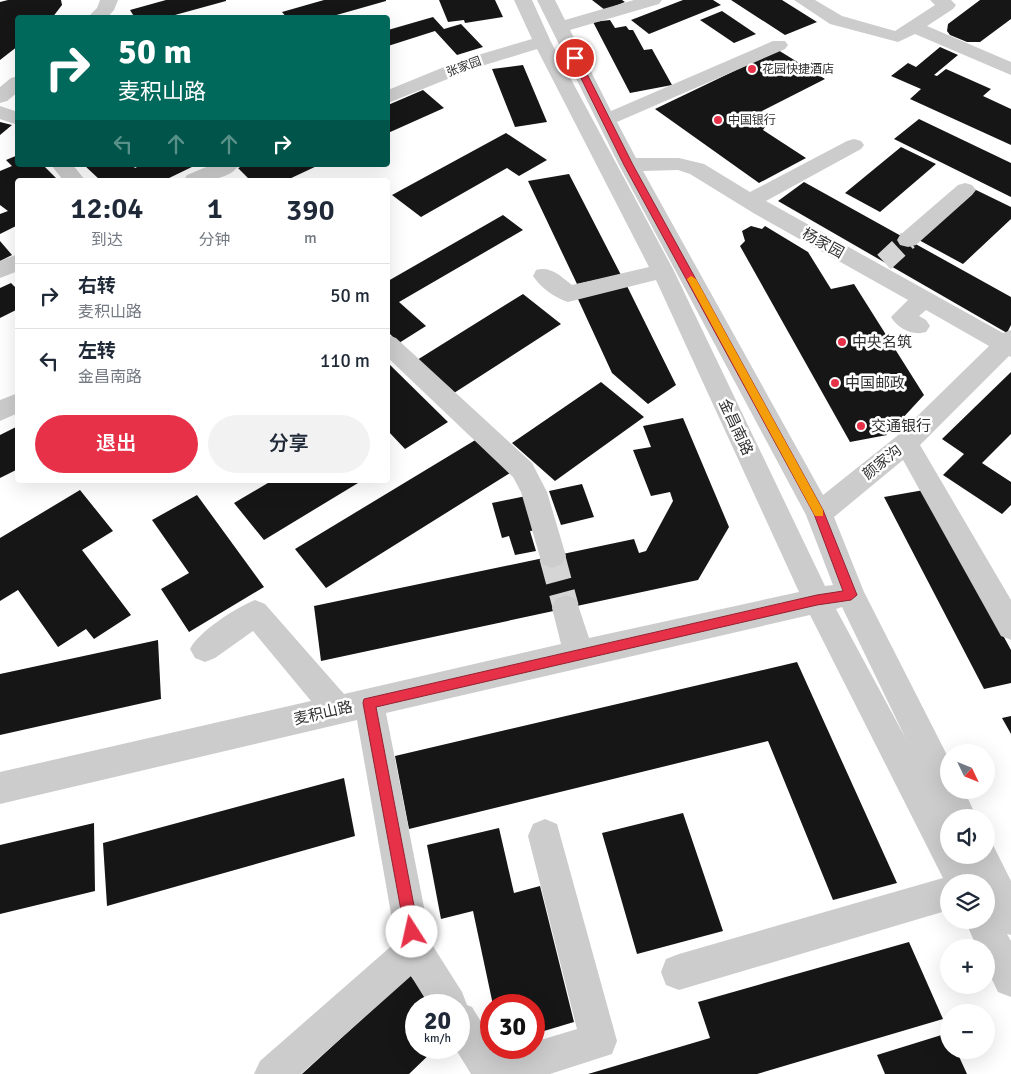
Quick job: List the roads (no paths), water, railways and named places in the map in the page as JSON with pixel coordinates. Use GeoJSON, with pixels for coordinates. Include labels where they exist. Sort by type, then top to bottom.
{"type":"FeatureCollection","features":[{"type":"Feature","properties":{"kind":"street"},"geometry":{"type":"LineString","coordinates":[[99,15],[105,10],[109,0]]}},
{"type":"Feature","properties":{"kind":"street","name":"金昌南路"},"geometry":{"type":"LineString","coordinates":[[523,0],[551,35],[606,120],[628,165],[819,513],[851,595],[957,809]]}},
{"type":"Feature","properties":{"kind":"street","name":"金昌南路"},"geometry":{"type":"LineString","coordinates":[[546,0],[551,35],[817,600],[940,838]]}},
{"type":"Feature","properties":{"kind":"street","name":"张家园"},"geometry":{"type":"LineString","coordinates":[[390,96],[468,64],[653,0]]}},
{"type":"Feature","properties":{"kind":"street"},"geometry":{"type":"LineString","coordinates":[[803,0],[836,20],[898,37],[947,5],[939,0]]}},
{"type":"Feature","properties":{"kind":"street"},"geometry":{"type":"LineString","coordinates":[[914,27],[1011,69]]}},
{"type":"Feature","properties":{"kind":"street"},"geometry":{"type":"LineString","coordinates":[[606,120],[779,45]]}},
{"type":"Feature","properties":{"kind":"street"},"geometry":{"type":"LineString","coordinates":[[0,97],[15,84]]}},
{"type":"Feature","properties":{"kind":"street"},"geometry":{"type":"LineString","coordinates":[[0,112],[15,118]]}},
{"type":"Feature","properties":{"kind":"street"},"geometry":{"type":"LineString","coordinates":[[750,201],[854,145]]}},
{"type":"Feature","properties":{"kind":"street","name":"杨家园"},"geometry":{"type":"LineString","coordinates":[[628,165],[679,164],[697,169],[750,201],[879,267],[924,298],[1010,344]]}},
{"type":"Feature","properties":{"kind":"street"},"geometry":{"type":"LineString","coordinates":[[63,167],[73,178]]}},
{"type":"Feature","properties":{"kind":"street"},"geometry":{"type":"LineString","coordinates":[[199,178],[220,170]]}},
{"type":"Feature","properties":{"kind":"street"},"geometry":{"type":"LineString","coordinates":[[908,240],[965,190]]}},
{"type":"Feature","properties":{"kind":"street"},"geometry":{"type":"LineString","coordinates":[[0,270],[15,262]]}},
{"type":"Feature","properties":{"kind":"street"},"geometry":{"type":"LineString","coordinates":[[544,276],[568,294],[663,271]]}},
{"type":"Feature","properties":{"kind":"street"},"geometry":{"type":"LineString","coordinates":[[918,326],[904,317],[924,298]]}},
{"type":"Feature","properties":{"kind":"street","name":"颜家沟"},"geometry":{"type":"LineString","coordinates":[[819,513],[906,443],[1010,344]]}},
{"type":"Feature","properties":{"kind":"street"},"geometry":{"type":"LineString","coordinates":[[390,346],[523,470],[534,492],[552,556]]}},
{"type":"Feature","properties":{"kind":"street"},"geometry":{"type":"LineString","coordinates":[[0,411],[15,404]]}},
{"type":"Feature","properties":{"kind":"street"},"geometry":{"type":"LineString","coordinates":[[906,443],[1011,627]]}},
{"type":"Feature","properties":{"kind":"street","name":"麦积山路"},"geometry":{"type":"LineString","coordinates":[[0,788],[578,654],[817,600],[851,595]]}},
{"type":"Feature","properties":{"kind":"street"},"geometry":{"type":"LineString","coordinates":[[566,608],[578,654]]}},
{"type":"Feature","properties":{"kind":"street"},"geometry":{"type":"LineString","coordinates":[[205,649],[255,613],[338,710]]}},
{"type":"Feature","properties":{"kind":"street"},"geometry":{"type":"LineString","coordinates":[[369,703],[415,949],[442,994]]}},
{"type":"Feature","properties":{"kind":"street"},"geometry":{"type":"LineString","coordinates":[[470,1039],[491,1074],[599,1041],[545,836]]}},
{"type":"Feature","properties":{"kind":"street"},"geometry":{"type":"LineString","coordinates":[[984,864],[1011,918]]}},
{"type":"Feature","properties":{"kind":"street"},"geometry":{"type":"LineString","coordinates":[[679,972],[940,896]]}},
{"type":"Feature","properties":{"kind":"street"},"geometry":{"type":"LineString","coordinates":[[986,929],[1011,979]]}},
{"type":"Feature","properties":{"kind":"street"},"geometry":{"type":"LineString","coordinates":[[273,1074],[415,949]]}},
{"type":"Feature","properties":{"kind":"tunnel"},"geometry":{"type":"LineString","coordinates":[[884,262],[908,240]]}},
{"type":"Feature","properties":{"kind":"tunnel"},"geometry":{"type":"LineString","coordinates":[[552,556],[566,608]]}},
{"type":"Feature","properties":{"kind":"place","name":"花园快捷酒店"},"geometry":{"type":"Point","coordinates":[752,69]}},
{"type":"Feature","properties":{"kind":"place","name":"中国银行"},"geometry":{"type":"Point","coordinates":[718,120]}},
{"type":"Feature","properties":{"kind":"place","name":"中央名筑"},"geometry":{"type":"Point","coordinates":[842,342]}},
{"type":"Feature","properties":{"kind":"place","name":"中国邮政"},"geometry":{"type":"Point","coordinates":[835,383]}},
{"type":"Feature","properties":{"kind":"place","name":"交通银行"},"geometry":{"type":"Point","coordinates":[861,426]}}]}
